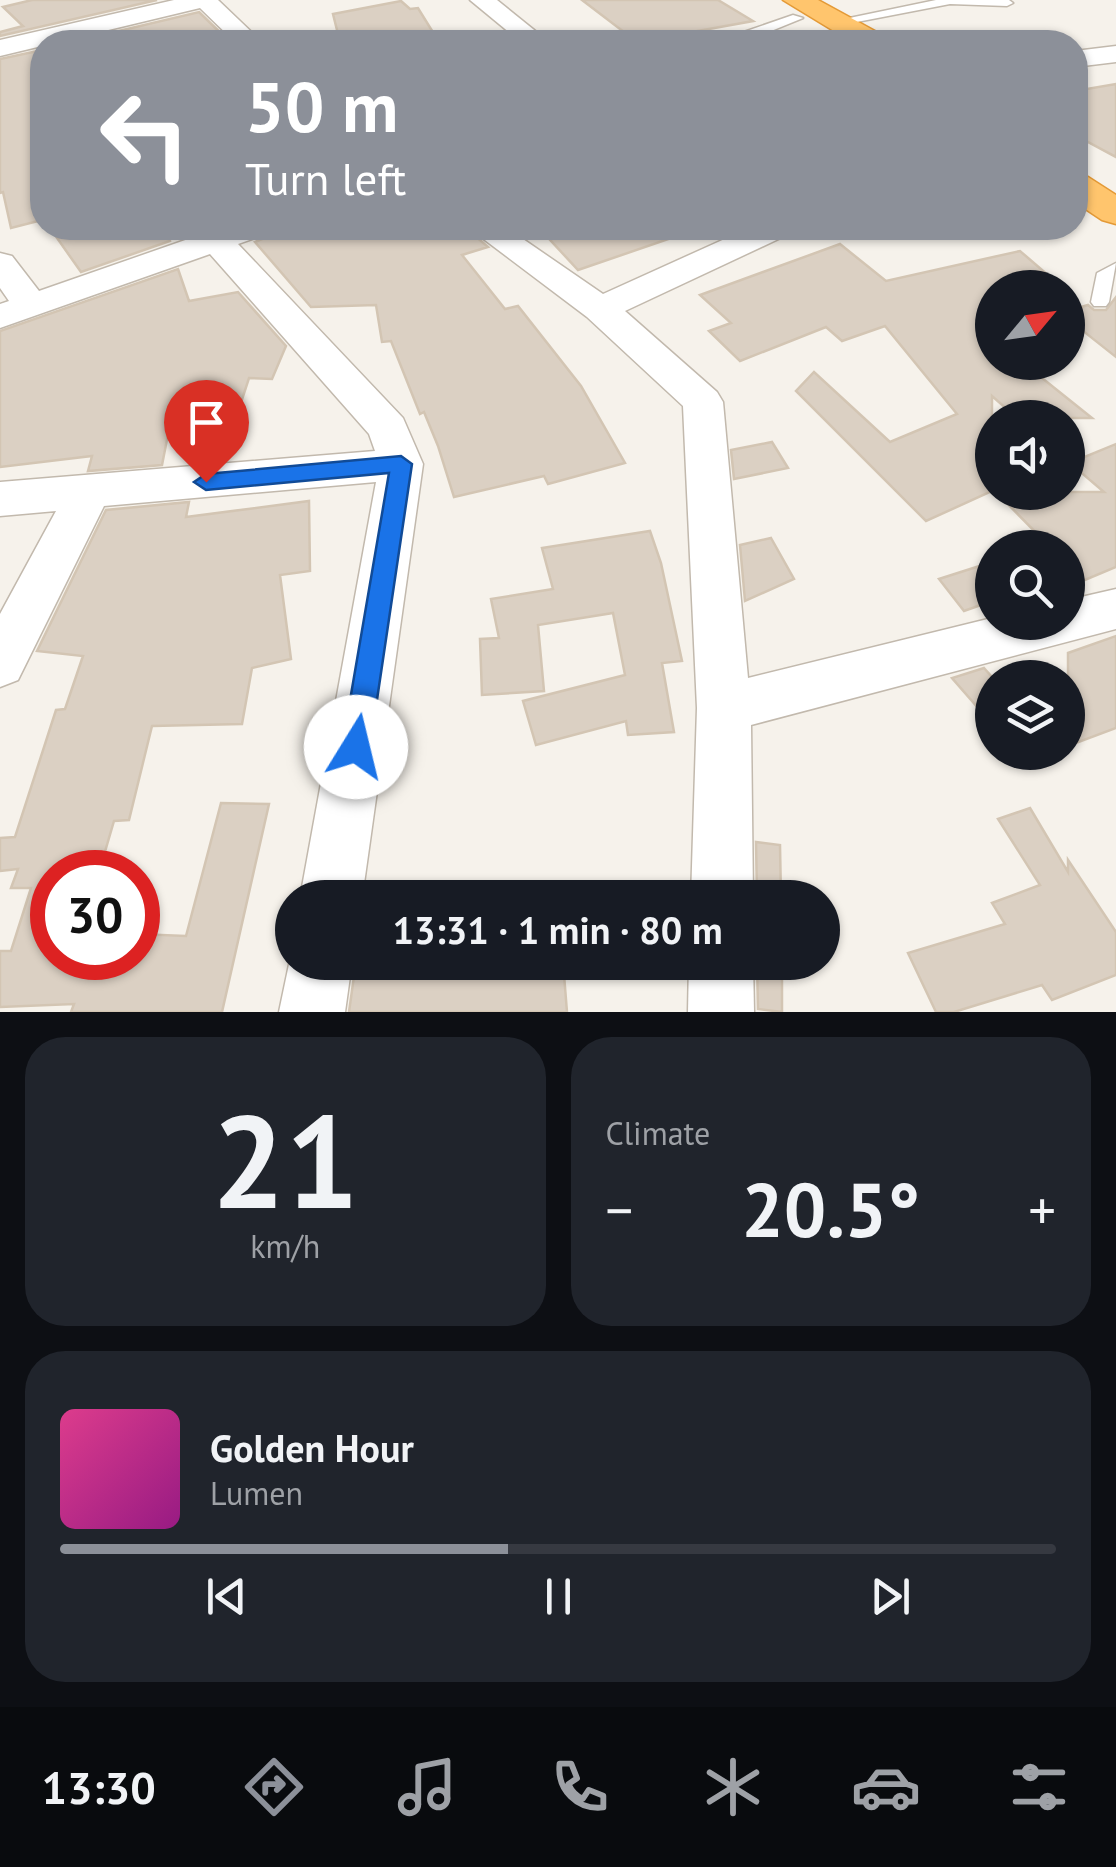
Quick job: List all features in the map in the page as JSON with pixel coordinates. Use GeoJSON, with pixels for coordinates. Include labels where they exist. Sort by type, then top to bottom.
{"type":"FeatureCollection","features":[{"type":"Feature","properties":{"kind":"highway"},"geometry":{"type":"LineString","coordinates":[[767,0],[797,9],[834,30]]}},
{"type":"Feature","properties":{"kind":"highway"},"geometry":{"type":"LineString","coordinates":[[1088,167],[1116,184]]}},
{"type":"Feature","properties":{"kind":"highway"},"geometry":{"type":"LineString","coordinates":[[1088,193],[1116,212]]}},
{"type":"Feature","properties":{"kind":"street"},"geometry":{"type":"LineString","coordinates":[[89,30],[204,0],[236,30]]}},
{"type":"Feature","properties":{"kind":"street"},"geometry":{"type":"LineString","coordinates":[[482,0],[521,30]]}},
{"type":"Feature","properties":{"kind":"street"},"geometry":{"type":"LineString","coordinates":[[0,48],[30,43]]}},
{"type":"Feature","properties":{"kind":"street"},"geometry":{"type":"LineString","coordinates":[[1088,57],[1116,54]]}},
{"type":"Feature","properties":{"kind":"street"},"geometry":{"type":"LineString","coordinates":[[0,263],[16,312],[202,240]]}},
{"type":"Feature","properties":{"kind":"street"},"geometry":{"type":"LineString","coordinates":[[230,240],[388,428],[401,464],[334,880]]}},
{"type":"Feature","properties":{"kind":"street"},"geometry":{"type":"LineString","coordinates":[[503,240],[600,308],[704,402],[724,708],[722,880]]}},
{"type":"Feature","properties":{"kind":"street"},"geometry":{"type":"LineString","coordinates":[[600,308],[749,240]]}},
{"type":"Feature","properties":{"kind":"street"},"geometry":{"type":"LineString","coordinates":[[0,499],[401,464]]}},
{"type":"Feature","properties":{"kind":"street"},"geometry":{"type":"LineString","coordinates":[[0,664],[88,493]]}},
{"type":"Feature","properties":{"kind":"street"},"geometry":{"type":"LineString","coordinates":[[1085,617],[1116,609]]}},
{"type":"Feature","properties":{"kind":"street"},"geometry":{"type":"LineString","coordinates":[[724,708],[994,640]]}},
{"type":"Feature","properties":{"kind":"street"},"geometry":{"type":"LineString","coordinates":[[312,1012],[317,980]]}},
{"type":"Feature","properties":{"kind":"street"},"geometry":{"type":"LineString","coordinates":[[721,1012],[722,980]]}},
{"type":"Feature","properties":{"kind":"lane"},"geometry":{"type":"LineString","coordinates":[[844,30],[950,1],[1006,3]]}},
{"type":"Feature","properties":{"kind":"lane"},"geometry":{"type":"LineString","coordinates":[[754,30],[797,9]]}},
{"type":"Feature","properties":{"kind":"lane"},"geometry":{"type":"LineString","coordinates":[[1100,302],[1106,274],[1116,268]]}},
{"type":"Feature","properties":{"kind":"building"},"geometry":{"type":"Polygon","coordinates":[[[32,0],[157,0],[0,36],[0,32],[23,26],[3,7],[32,0]]]}},
{"type":"Feature","properties":{"kind":"building"},"geometry":{"type":"Polygon","coordinates":[[[582,0],[718,0],[753,21],[703,30],[621,30],[582,0]]]}},
{"type":"Feature","properties":{"kind":"building"},"geometry":{"type":"Polygon","coordinates":[[[401,1],[410,9],[418,8],[432,30],[337,30],[333,14],[401,1]]]}},
{"type":"Feature","properties":{"kind":"building"},"geometry":{"type":"Polygon","coordinates":[[[199,12],[218,30],[123,30],[199,12]]]}},
{"type":"Feature","properties":{"kind":"building"},"geometry":{"type":"Polygon","coordinates":[[[30,53],[30,223],[11,228],[3,192],[0,193],[0,59],[30,53]]]}},
{"type":"Feature","properties":{"kind":"building"},"geometry":{"type":"Polygon","coordinates":[[[1116,84],[1116,157],[1088,142],[1088,89],[1116,84]]]}},
{"type":"Feature","properties":{"kind":"building"},"geometry":{"type":"Polygon","coordinates":[[[58,240],[170,240],[170,241],[81,272],[58,240]]]}},
{"type":"Feature","properties":{"kind":"building"},"geometry":{"type":"Polygon","coordinates":[[[480,240],[488,247],[462,255],[505,309],[518,306],[581,386],[625,463],[548,484],[544,476],[454,497],[424,412],[420,414],[391,341],[382,342],[376,305],[311,307],[255,242],[480,240]]]}},
{"type":"Feature","properties":{"kind":"building"},"geometry":{"type":"Polygon","coordinates":[[[550,240],[666,240],[578,270],[550,240]]]}},
{"type":"Feature","properties":{"kind":"building"},"geometry":{"type":"Polygon","coordinates":[[[840,244],[886,281],[1020,251],[1042,270],[975,270],[975,380],[1044,380],[1070,400],[997,400],[992,396],[992,400],[975,400],[975,499],[926,521],[796,391],[814,372],[890,442],[957,414],[885,326],[842,341],[826,327],[740,361],[709,331],[731,323],[700,295],[840,244]]]}},
{"type":"Feature","properties":{"kind":"building"},"geometry":{"type":"Polygon","coordinates":[[[178,269],[189,301],[238,292],[286,346],[272,379],[249,378],[234,424],[170,424],[162,465],[88,471],[92,456],[0,467],[0,331],[178,269]]]}},
{"type":"Feature","properties":{"kind":"building"},"geometry":{"type":"Polygon","coordinates":[[[1116,297],[1116,357],[1085,332],[1085,306],[1106,310],[1116,297]]]}},
{"type":"Feature","properties":{"kind":"building"},"geometry":{"type":"Polygon","coordinates":[[[772,442],[788,468],[734,479],[731,450],[772,442]]]}},
{"type":"Feature","properties":{"kind":"building"},"geometry":{"type":"Polygon","coordinates":[[[1116,444],[1116,567],[1085,580],[1085,530],[1033,530],[1014,510],[1085,510],[1085,492],[1104,492],[1085,476],[1085,457],[1116,444]]]}},
{"type":"Feature","properties":{"kind":"building"},"geometry":{"type":"Polygon","coordinates":[[[309,501],[310,571],[280,575],[291,659],[252,668],[242,724],[152,726],[129,820],[114,821],[105,850],[30,850],[30,888],[11,888],[18,869],[0,871],[0,838],[15,837],[56,710],[65,709],[83,656],[37,651],[106,510],[189,502],[186,517],[309,501]]]}},
{"type":"Feature","properties":{"kind":"building"},"geometry":{"type":"Polygon","coordinates":[[[650,531],[661,563],[682,661],[662,663],[674,732],[628,735],[626,721],[536,745],[523,701],[625,675],[613,613],[538,625],[544,691],[482,695],[480,639],[499,638],[491,599],[553,589],[542,548],[650,531]]]}},
{"type":"Feature","properties":{"kind":"building"},"geometry":{"type":"Polygon","coordinates":[[[771,538],[794,579],[745,601],[740,545],[771,538]]]}},
{"type":"Feature","properties":{"kind":"building"},"geometry":{"type":"Polygon","coordinates":[[[975,567],[975,607],[964,611],[939,579],[975,567]]]}},
{"type":"Feature","properties":{"kind":"building"},"geometry":{"type":"Polygon","coordinates":[[[1116,636],[1116,728],[1085,740],[1085,660],[1068,660],[1068,653],[1116,636]]]}},
{"type":"Feature","properties":{"kind":"building"},"geometry":{"type":"Polygon","coordinates":[[[975,671],[975,704],[952,678],[975,671]]]}},
{"type":"Feature","properties":{"kind":"building"},"geometry":{"type":"Polygon","coordinates":[[[221,803],[269,804],[222,1012],[71,1012],[74,1004],[0,1007],[0,951],[11,951],[30,891],[30,980],[160,980],[160,935],[186,936],[221,803]]]}},
{"type":"Feature","properties":{"kind":"building"},"geometry":{"type":"Polygon","coordinates":[[[1030,808],[1068,872],[1068,860],[1116,932],[1116,975],[1052,1000],[1042,985],[954,1012],[936,1012],[908,953],[1005,924],[992,903],[1040,885],[998,819],[1030,808]]]}},
{"type":"Feature","properties":{"kind":"building"},"geometry":{"type":"Polygon","coordinates":[[[756,842],[780,845],[781,880],[757,880],[756,842]]]}},
{"type":"Feature","properties":{"kind":"building"},"geometry":{"type":"Polygon","coordinates":[[[353,980],[564,980],[567,1012],[349,1012],[353,980]]]}},
{"type":"Feature","properties":{"kind":"building"},"geometry":{"type":"Polygon","coordinates":[[[757,980],[782,980],[782,1012],[758,1009],[757,980]]]}},
{"type":"Feature","properties":{"kind":"route"},"geometry":{"type":"LineString","coordinates":[[206,482],[401,464],[356,747]]}}]}
